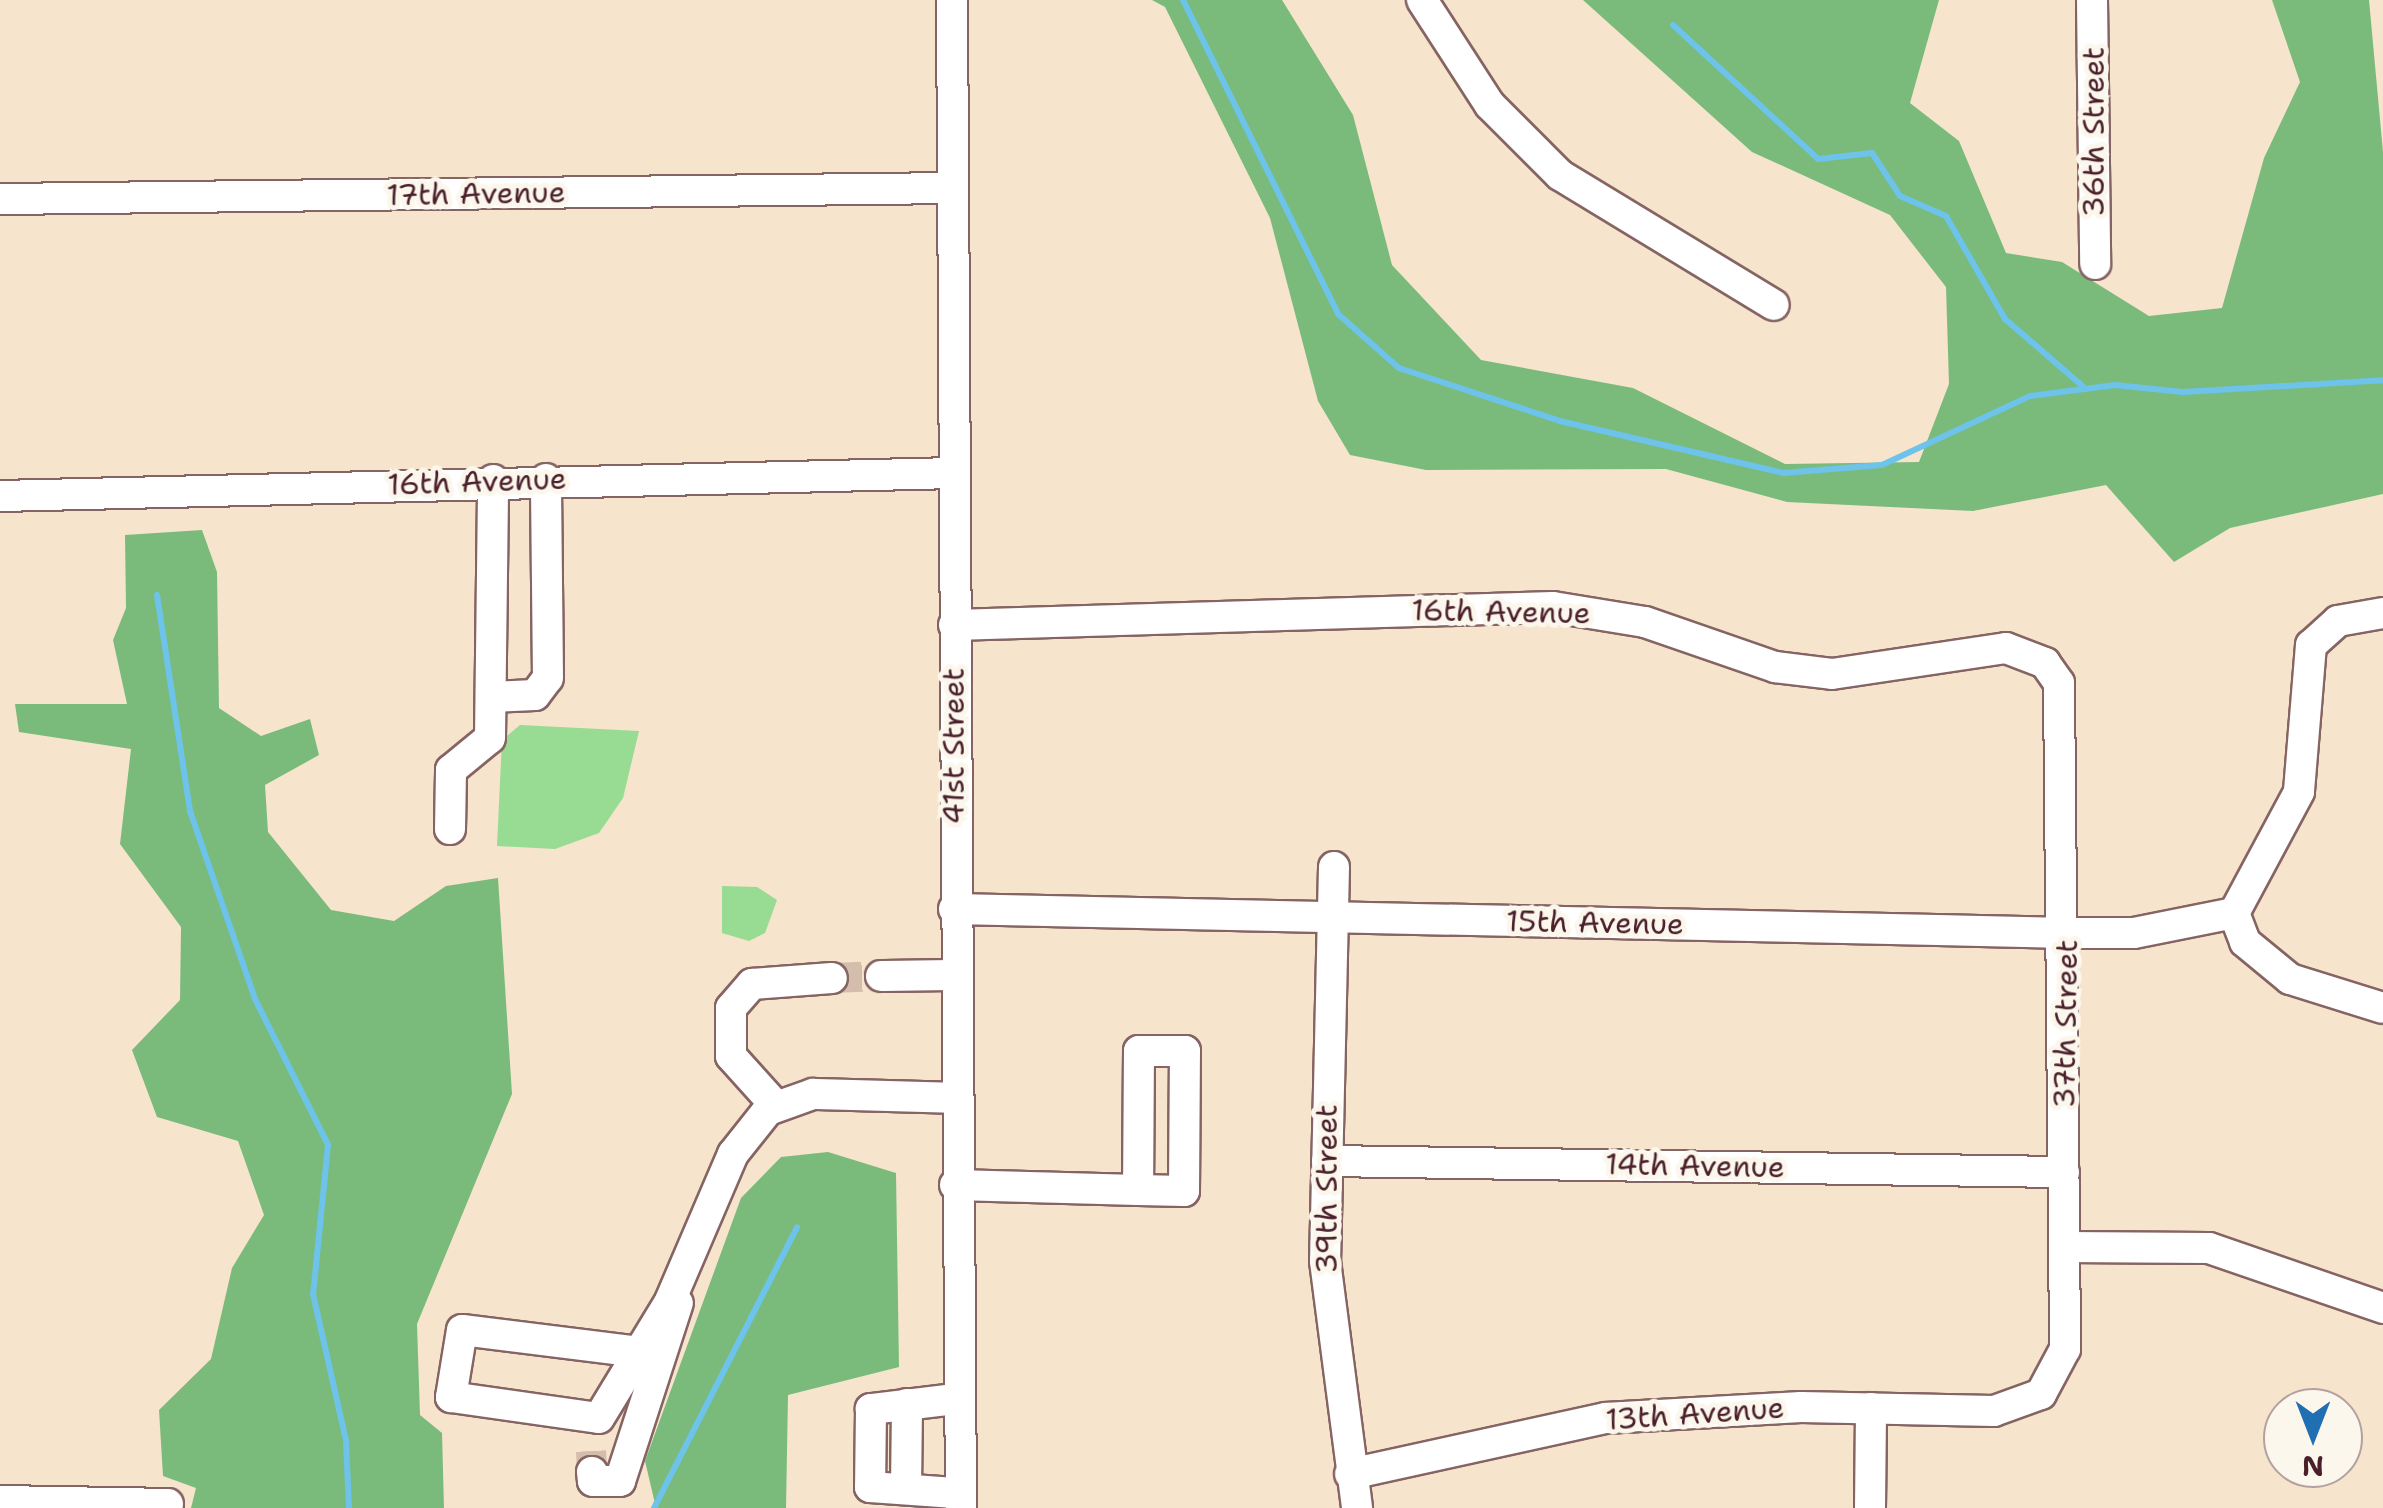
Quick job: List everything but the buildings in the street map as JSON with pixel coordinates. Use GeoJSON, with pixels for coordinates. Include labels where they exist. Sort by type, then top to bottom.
{"type":"FeatureCollection","features":[{"type":"Feature","properties":{"kind":"street","name":"41st Street"},"geometry":{"type":"LineString","coordinates":[[952,0],[956,1503]]}},
{"type":"Feature","properties":{"kind":"street"},"geometry":{"type":"LineString","coordinates":[[1422,0],[1490,105],[1560,175],[1774,305]]}},
{"type":"Feature","properties":{"kind":"street","name":"36th Street"},"geometry":{"type":"LineString","coordinates":[[2092,0],[2095,264]]}},
{"type":"Feature","properties":{"kind":"street","name":"17th Avenue"},"geometry":{"type":"LineString","coordinates":[[0,199],[952,188]]}},
{"type":"Feature","properties":{"kind":"street","name":"16th Avenue"},"geometry":{"type":"LineString","coordinates":[[0,496],[493,480],[954,473]]}},
{"type":"Feature","properties":{"kind":"street"},"geometry":{"type":"LineString","coordinates":[[450,829],[451,770],[488,744],[493,480]]}},
{"type":"Feature","properties":{"kind":"street"},"geometry":{"type":"LineString","coordinates":[[490,697],[535,695],[548,678],[546,480]]}},
{"type":"Feature","properties":{"kind":"street","name":"16th Avenue"},"geometry":{"type":"LineString","coordinates":[[954,626],[1553,607],[1645,622],[1775,667],[1832,674],[2006,648],[2036,659]]}},
{"type":"Feature","properties":{"kind":"street"},"geometry":{"type":"LineString","coordinates":[[2383,613],[2338,621],[2311,645],[2299,792],[2234,913],[2244,942],[2290,979],[2383,1008]]}},
{"type":"Feature","properties":{"kind":"street","name":"37th Street"},"geometry":{"type":"LineString","coordinates":[[2036,659],[2064,700],[2068,933],[2065,1348],[2041,1394]]}},
{"type":"Feature","properties":{"kind":"street","name":"39th Street"},"geometry":{"type":"LineString","coordinates":[[1334,867],[1327,1160],[1330,1347],[1357,1508]]}},
{"type":"Feature","properties":{"kind":"street","name":"15th Avenue"},"geometry":{"type":"LineString","coordinates":[[954,910],[2068,933],[2134,933],[2234,913]]}},
{"type":"Feature","properties":{"kind":"street"},"geometry":{"type":"LineString","coordinates":[[881,976],[954,976]]}},
{"type":"Feature","properties":{"kind":"street"},"geometry":{"type":"LineString","coordinates":[[776,1106],[731,1056],[732,1008],[752,984],[832,978]]}},
{"type":"Feature","properties":{"kind":"street"},"geometry":{"type":"LineString","coordinates":[[677,1285],[678,1322],[620,1481],[593,1481],[593,1417],[639,1352],[677,1285],[740,1142],[776,1106],[813,1094],[954,1098]]}},
{"type":"Feature","properties":{"kind":"street","name":"14th Avenue"},"geometry":{"type":"LineString","coordinates":[[1327,1160],[2064,1172]]}},
{"type":"Feature","properties":{"kind":"street"},"geometry":{"type":"LineString","coordinates":[[954,1185],[1138,1190]]}},
{"type":"Feature","properties":{"kind":"street"},"geometry":{"type":"LineString","coordinates":[[2065,1247],[2210,1248],[2383,1308]]}},
{"type":"Feature","properties":{"kind":"street"},"geometry":{"type":"LineString","coordinates":[[593,1417],[451,1397],[462,1330],[639,1352]]}},
{"type":"Feature","properties":{"kind":"street","name":"13th Avenue"},"geometry":{"type":"LineString","coordinates":[[1350,1474],[1605,1418],[1871,1408],[1994,1411],[2041,1394]]}},
{"type":"Feature","properties":{"kind":"street"},"geometry":{"type":"LineString","coordinates":[[955,1399],[870,1409],[890,1444],[870,1486],[906,1489],[956,1503]]}},
{"type":"Feature","properties":{"kind":"street"},"geometry":{"type":"LineString","coordinates":[[1870,1508],[1871,1408]]}},
{"type":"Feature","properties":{"kind":"street"},"geometry":{"type":"LineString","coordinates":[[0,1501],[168,1504]]}},
{"type":"Feature","properties":{"kind":"green space"},"geometry":{"type":"Polygon","coordinates":[[[1152,0],[1282,0],[1353,115],[1392,265],[1481,360],[1633,388],[1785,464],[1919,462],[1949,384],[1946,287],[1890,215],[1752,152],[1583,0],[1939,0],[1910,103],[1959,141],[2006,253],[2062,262],[2149,316],[2222,308],[2264,158],[2300,82],[2272,0],[2369,0],[2383,152],[2383,494],[2230,528],[2174,562],[2106,485],[1973,511],[1787,502],[1666,469],[1426,470],[1350,455],[1318,401],[1270,218],[1165,7],[1152,0]]]}},
{"type":"Feature","properties":{"kind":"green space"},"geometry":{"type":"Polygon","coordinates":[[[202,530],[217,572],[219,708],[261,736],[310,719],[319,755],[265,785],[268,832],[331,910],[394,921],[446,886],[498,878],[512,1094],[417,1324],[420,1415],[442,1433],[444,1508],[191,1508],[196,1488],[163,1476],[159,1410],[211,1359],[232,1268],[264,1215],[238,1141],[157,1117],[132,1050],[180,1000],[181,927],[120,844],[131,749],[19,732],[15,704],[127,704],[113,640],[126,608],[125,535],[202,530]]]}},
{"type":"Feature","properties":{"kind":"green space"},"geometry":{"type":"Polygon","coordinates":[[[520,725],[639,731],[623,798],[599,833],[555,849],[497,846],[502,740],[520,725]]]}},
{"type":"Feature","properties":{"kind":"green space"},"geometry":{"type":"Polygon","coordinates":[[[722,886],[757,887],[777,900],[765,933],[749,941],[722,933],[722,886]]]}},
{"type":"Feature","properties":{"kind":"green space"},"geometry":{"type":"Polygon","coordinates":[[[828,1152],[896,1173],[899,1367],[788,1395],[786,1508],[656,1508],[645,1461],[741,1198],[781,1157],[828,1152]]]}},
{"type":"Feature","properties":{"kind":"waterway"},"geometry":{"type":"LineString","coordinates":[[1183,0],[1338,314],[1399,368],[1560,421],[1783,473],[1882,465],[2030,396],[2115,385],[2183,392],[2383,380]]}},
{"type":"Feature","properties":{"kind":"waterway"},"geometry":{"type":"LineString","coordinates":[[1673,25],[1818,159],[1872,153],[1900,196],[1946,216],[2005,319],[2086,389]]}},
{"type":"Feature","properties":{"kind":"waterway"},"geometry":{"type":"LineString","coordinates":[[157,595],[190,811],[255,999],[328,1145],[313,1294],[346,1440],[349,1508]]}},
{"type":"Feature","properties":{"kind":"waterway"},"geometry":{"type":"LineString","coordinates":[[654,1508],[797,1227]]}},
{"type":"Feature","properties":{"kind":"tunnel"},"geometry":{"type":"LineString","coordinates":[[832,978],[881,976]]}},
{"type":"Feature","properties":{"kind":"tunnel"},"geometry":{"type":"LineString","coordinates":[[591,1451],[592,1472]]}}]}
